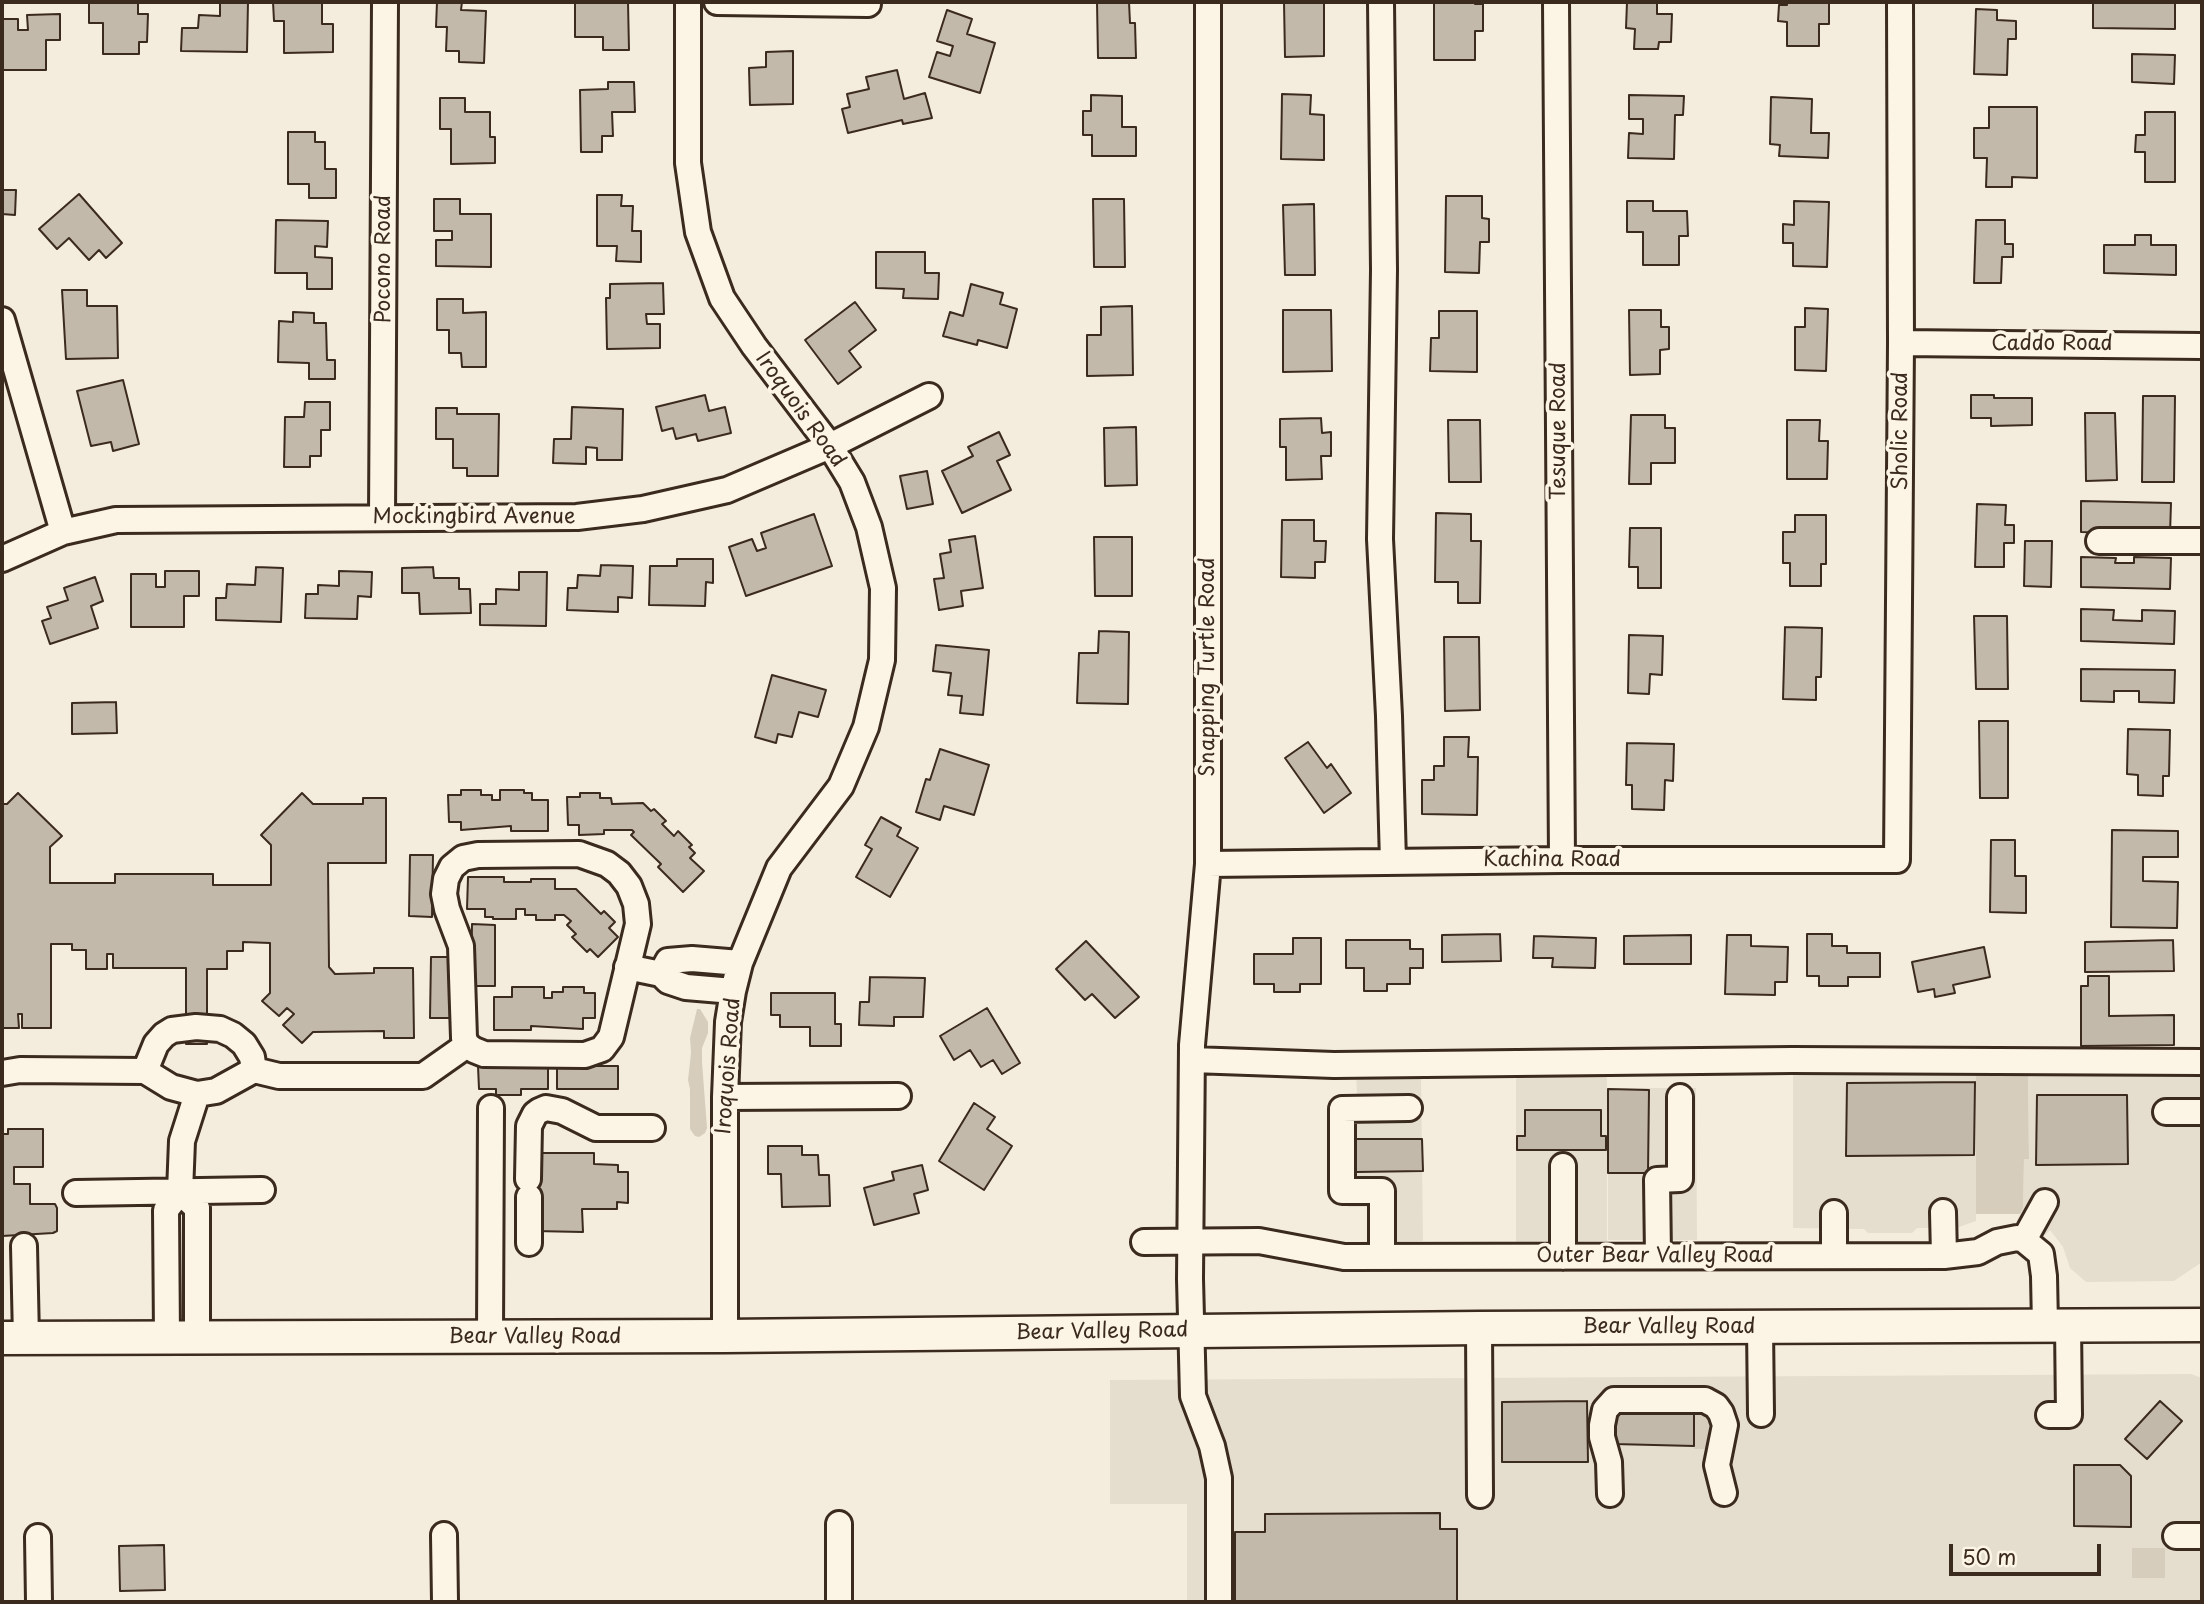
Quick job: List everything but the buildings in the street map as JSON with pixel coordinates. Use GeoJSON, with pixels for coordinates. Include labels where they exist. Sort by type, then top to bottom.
{"type":"FeatureCollection","features":[{"type":"Feature","properties":{"kind":"main road","name":"Bear Valley Road"},"geometry":{"type":"LineString","coordinates":[[14,1338],[724,1336],[1479,1328],[2202,1325]]}},
{"type":"Feature","properties":{"kind":"street","name":"Pocono Road"},"geometry":{"type":"LineString","coordinates":[[382,517],[385,2]]}},
{"type":"Feature","properties":{"kind":"street","name":"Iroquois Road"},"geometry":{"type":"LineString","coordinates":[[688,2],[688,163],[698,232],[722,298],[754,346],[830,446],[852,482],[869,527],[883,588],[882,660],[866,727],[841,786],[779,868],[740,962],[733,991],[728,1022],[724,1097],[724,1336]]}},
{"type":"Feature","properties":{"kind":"street"},"geometry":{"type":"LineString","coordinates":[[717,2],[868,4]]}},
{"type":"Feature","properties":{"kind":"street","name":"Snapping Turtle Road"},"geometry":{"type":"LineString","coordinates":[[1208,2],[1208,864],[1192,1060],[1190,1331],[1193,1396],[1212,1446],[1219,1478],[1219,1602]]}},
{"type":"Feature","properties":{"kind":"street"},"geometry":{"type":"LineString","coordinates":[[1381,2],[1384,270],[1380,539],[1390,716],[1392,862]]}},
{"type":"Feature","properties":{"kind":"street","name":"Tesuque Road"},"geometry":{"type":"LineString","coordinates":[[1556,2],[1562,860]]}},
{"type":"Feature","properties":{"kind":"street","name":"Sholic Road"},"geometry":{"type":"LineString","coordinates":[[1897,860],[1901,343],[1900,2]]}},
{"type":"Feature","properties":{"kind":"street"},"geometry":{"type":"LineString","coordinates":[[2,320],[64,532]]}},
{"type":"Feature","properties":{"kind":"street","name":"Caddo Road"},"geometry":{"type":"LineString","coordinates":[[1901,343],[2202,346]]}},
{"type":"Feature","properties":{"kind":"street","name":"Mockingbird Avenue"},"geometry":{"type":"LineString","coordinates":[[2,559],[64,532],[116,520],[577,517],[643,509],[727,490],[830,446],[929,396]]}},
{"type":"Feature","properties":{"kind":"street"},"geometry":{"type":"LineString","coordinates":[[2099,541],[2202,541]]}},
{"type":"Feature","properties":{"kind":"street"},"geometry":{"type":"LineString","coordinates":[[579,854],[607,864],[619,873],[629,886],[636,904],[638,925],[611,1037],[602,1049],[585,1055],[484,1054],[467,1045],[463,1028],[464,980],[461,946],[444,894],[446,879],[452,867],[463,858],[478,855],[579,854]]}},
{"type":"Feature","properties":{"kind":"street","name":"Kachina Road"},"geometry":{"type":"LineString","coordinates":[[1208,864],[1897,860]]}},
{"type":"Feature","properties":{"kind":"street"},"geometry":{"type":"LineString","coordinates":[[661,974],[668,961],[692,959],[740,962]]}},
{"type":"Feature","properties":{"kind":"street"},"geometry":{"type":"LineString","coordinates":[[627,967],[661,974],[668,981],[686,988],[733,991]]}},
{"type":"Feature","properties":{"kind":"street"},"geometry":{"type":"LineString","coordinates":[[145,1071],[156,1044],[164,1035],[172,1030],[196,1027],[220,1029],[233,1035],[244,1044],[251,1056],[254,1070]]}},
{"type":"Feature","properties":{"kind":"street"},"geometry":{"type":"LineString","coordinates":[[2,1073],[20,1070],[145,1071],[172,1087],[197,1094],[216,1091],[254,1070],[279,1076],[423,1076],[467,1045]]}},
{"type":"Feature","properties":{"kind":"street"},"geometry":{"type":"LineString","coordinates":[[1192,1060],[1334,1065],[1779,1060],[2202,1062]]}},
{"type":"Feature","properties":{"kind":"street"},"geometry":{"type":"LineString","coordinates":[[182,1337],[197,1208],[180,1192],[182,1141],[197,1094]]}},
{"type":"Feature","properties":{"kind":"street"},"geometry":{"type":"LineString","coordinates":[[724,1097],[898,1096]]}},
{"type":"Feature","properties":{"kind":"street"},"geometry":{"type":"LineString","coordinates":[[1658,1256],[1657,1180],[1680,1179],[1680,1097]]}},
{"type":"Feature","properties":{"kind":"street"},"geometry":{"type":"LineString","coordinates":[[490,1337],[491,1108]]}},
{"type":"Feature","properties":{"kind":"street"},"geometry":{"type":"LineString","coordinates":[[529,1243],[529,1126],[539,1111],[547,1108],[562,1111],[596,1128],[652,1128]]}},
{"type":"Feature","properties":{"kind":"street"},"geometry":{"type":"LineString","coordinates":[[1382,1257],[1382,1191],[1342,1191],[1342,1109],[1409,1108]]}},
{"type":"Feature","properties":{"kind":"street"},"geometry":{"type":"LineString","coordinates":[[2166,1112],[2202,1112]]}},
{"type":"Feature","properties":{"kind":"street"},"geometry":{"type":"LineString","coordinates":[[1563,1166],[1563,1257]]}},
{"type":"Feature","properties":{"kind":"street"},"geometry":{"type":"LineString","coordinates":[[76,1193],[262,1190]]}},
{"type":"Feature","properties":{"kind":"street"},"geometry":{"type":"LineString","coordinates":[[2045,1202],[2024,1240],[2041,1254],[2056,1325],[2069,1415],[2049,1415]]}},
{"type":"Feature","properties":{"kind":"street"},"geometry":{"type":"LineString","coordinates":[[1943,1212],[1944,1256]]}},
{"type":"Feature","properties":{"kind":"street"},"geometry":{"type":"LineString","coordinates":[[1834,1213],[1834,1256]]}},
{"type":"Feature","properties":{"kind":"street","name":"Outer Bear Valley Road"},"geometry":{"type":"LineString","coordinates":[[1144,1242],[1259,1241],[1344,1257],[1563,1257],[1944,1256],[1978,1252],[1997,1241],[2009,1238],[2024,1240]]}},
{"type":"Feature","properties":{"kind":"street"},"geometry":{"type":"LineString","coordinates":[[14,1338],[24,1246]]}},
{"type":"Feature","properties":{"kind":"street"},"geometry":{"type":"LineString","coordinates":[[1760,1327],[1761,1414]]}},
{"type":"Feature","properties":{"kind":"street"},"geometry":{"type":"LineString","coordinates":[[1479,1328],[1480,1495]]}},
{"type":"Feature","properties":{"kind":"street"},"geometry":{"type":"LineString","coordinates":[[1610,1494],[1609,1462],[1602,1426],[1605,1410],[1614,1399],[1705,1399],[1716,1406],[1725,1426],[1717,1465],[1724,1493]]}},
{"type":"Feature","properties":{"kind":"street"},"geometry":{"type":"LineString","coordinates":[[839,1524],[839,1602]]}},
{"type":"Feature","properties":{"kind":"street"},"geometry":{"type":"LineString","coordinates":[[444,1535],[445,1602]]}},
{"type":"Feature","properties":{"kind":"street"},"geometry":{"type":"LineString","coordinates":[[2176,1536],[2202,1536]]}},
{"type":"Feature","properties":{"kind":"street"},"geometry":{"type":"LineString","coordinates":[[38,1537],[39,1602]]}},
{"type":"Feature","properties":{"kind":"shaded area"},"geometry":{"type":"Polygon","coordinates":[[[697,1009],[700,1009],[708,1022],[708,1033],[702,1048],[707,1128],[699,1137],[690,1129],[688,1080],[690,1038],[697,1009]]]}},
{"type":"Feature","properties":{"kind":"shaded area"},"geometry":{"type":"Polygon","coordinates":[[[1516,1073],[1607,1073],[1607,1241],[1516,1242],[1516,1073]]]}},
{"type":"Feature","properties":{"kind":"shaded area"},"geometry":{"type":"Polygon","coordinates":[[[2202,1073],[2202,1262],[2174,1281],[2086,1282],[2070,1268],[2063,1247],[2050,1230],[2045,1235],[2033,1226],[2017,1220],[2023,1208],[2024,1158],[2029,1158],[2028,1074],[2202,1073]]]}},
{"type":"Feature","properties":{"kind":"shaded area"},"geometry":{"type":"Polygon","coordinates":[[[1356,1074],[1421,1074],[1423,1241],[1367,1243],[1367,1207],[1349,1207],[1334,1199],[1330,1183],[1329,1111],[1341,1098],[1357,1095],[1356,1074]]]}},
{"type":"Feature","properties":{"kind":"shaded area"},"geometry":{"type":"Polygon","coordinates":[[[1976,1074],[1976,1221],[1956,1228],[1917,1228],[1912,1233],[1793,1228],[1793,1075],[1976,1074]]]}},
{"type":"Feature","properties":{"kind":"shaded area"},"geometry":{"type":"Polygon","coordinates":[[[1976,1074],[2028,1074],[2029,1159],[2024,1159],[2023,1208],[2020,1214],[1976,1214],[1976,1074]]]}},
{"type":"Feature","properties":{"kind":"shaded area"},"geometry":{"type":"Polygon","coordinates":[[[1608,1088],[1696,1088],[1697,1240],[1608,1240],[1608,1088]]]}},
{"type":"Feature","properties":{"kind":"shaded area"},"geometry":{"type":"Polygon","coordinates":[[[2191,1374],[2202,1378],[2202,1602],[1187,1602],[1187,1504],[1110,1504],[1110,1380],[2191,1374]]]}},
{"type":"Feature","properties":{"kind":"shaded area"},"geometry":{"type":"Polygon","coordinates":[[[1694,1405],[1715,1413],[1706,1473],[1706,1449],[1694,1449],[1694,1405]]]}},
{"type":"Feature","properties":{"kind":"shaded area"},"geometry":{"type":"Polygon","coordinates":[[[2132,1548],[2165,1548],[2165,1578],[2132,1578],[2132,1548]]]}}]}
